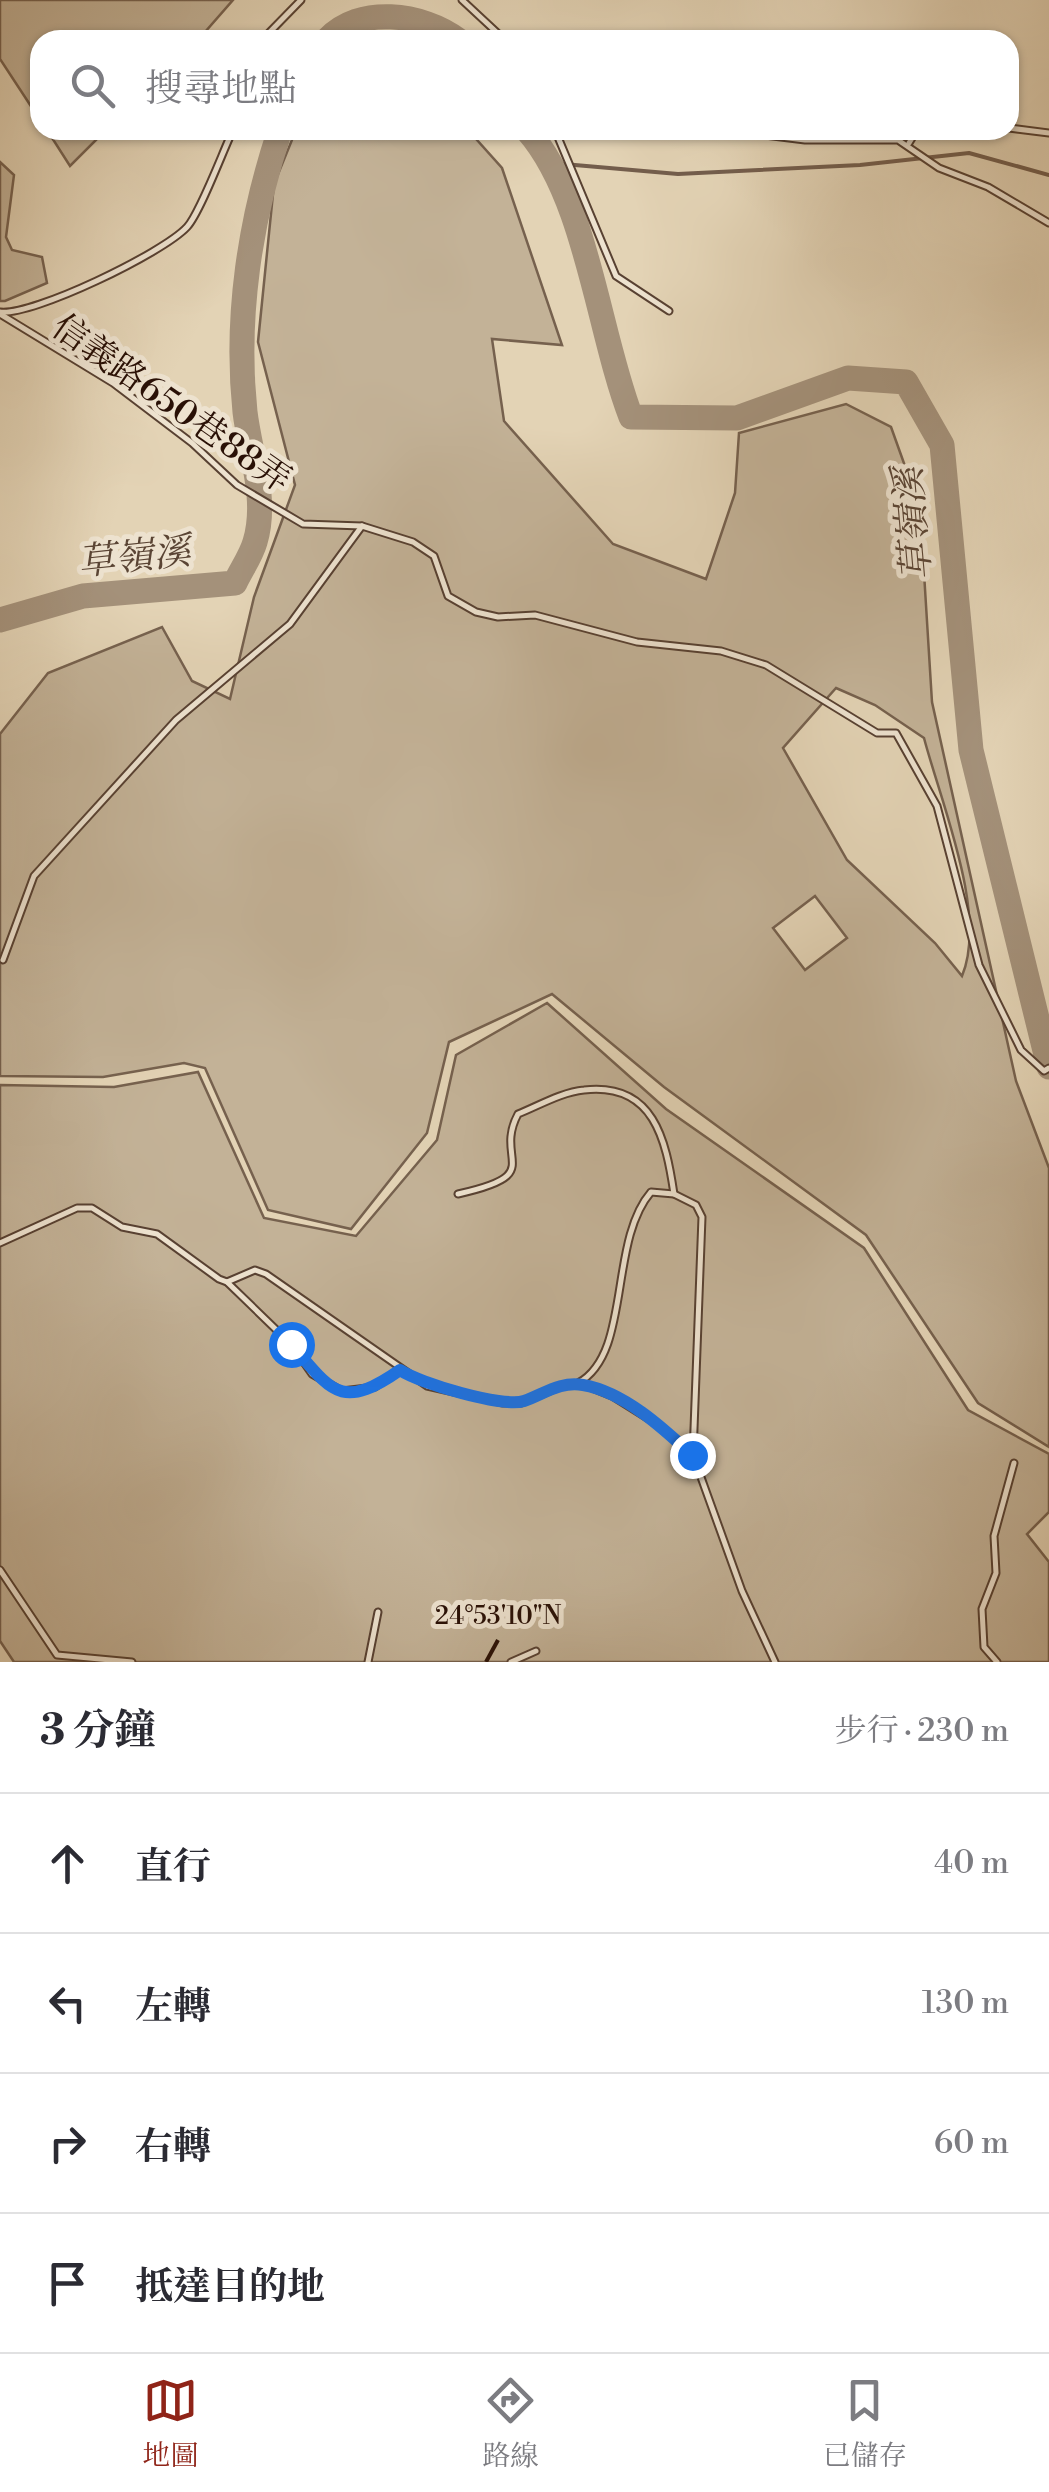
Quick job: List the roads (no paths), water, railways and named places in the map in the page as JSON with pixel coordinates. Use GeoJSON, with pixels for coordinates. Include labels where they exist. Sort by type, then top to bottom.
{"type":"FeatureCollection","features":[{"type":"Feature","properties":{"kind":"lane"},"geometry":{"type":"LineString","coordinates":[[272,30],[301,0]]}},
{"type":"Feature","properties":{"kind":"lane"},"geometry":{"type":"LineString","coordinates":[[462,0],[494,30]]}},
{"type":"Feature","properties":{"kind":"lane"},"geometry":{"type":"LineString","coordinates":[[1019,129],[1049,132]]}},
{"type":"Feature","properties":{"kind":"lane"},"geometry":{"type":"LineString","coordinates":[[0,313],[16,314],[51,303],[188,226],[229,140]]}},
{"type":"Feature","properties":{"kind":"lane"},"geometry":{"type":"LineString","coordinates":[[559,140],[616,276],[669,311]]}},
{"type":"Feature","properties":{"kind":"lane"},"geometry":{"type":"LineString","coordinates":[[805,140],[909,144],[939,168],[988,186],[1049,223]]}},
{"type":"Feature","properties":{"kind":"lane"},"geometry":{"type":"LineString","coordinates":[[909,144],[912,140]]}},
{"type":"Feature","properties":{"kind":"lane","name":"信義路650巷88弄"},"geometry":{"type":"LineString","coordinates":[[0,313],[113,383],[192,443],[237,486],[300,522],[362,526],[412,542],[434,556],[448,596],[476,612],[498,617],[534,615],[637,642],[721,651],[766,665],[877,733],[896,733],[937,806],[979,965],[1021,1050],[1046,1069]]}},
{"type":"Feature","properties":{"kind":"lane"},"geometry":{"type":"LineString","coordinates":[[3,960],[34,876],[176,720],[290,624],[362,526]]}},
{"type":"Feature","properties":{"kind":"lane"},"geometry":{"type":"LineString","coordinates":[[458,1194],[500,1183],[514,1166],[518,1114],[581,1090],[604,1090],[640,1103],[655,1118],[668,1153],[674,1194]]}},
{"type":"Feature","properties":{"kind":"lane"},"geometry":{"type":"LineString","coordinates":[[575,1385],[594,1372],[610,1346],[623,1262],[642,1202],[651,1192],[674,1194],[696,1204],[702,1217],[692,1455],[742,1591],[776,1662]]}},
{"type":"Feature","properties":{"kind":"lane"},"geometry":{"type":"LineString","coordinates":[[0,1242],[77,1208],[92,1208],[122,1227],[158,1234],[226,1282],[291,1344],[312,1374],[342,1391],[376,1387],[400,1370]]}},
{"type":"Feature","properties":{"kind":"lane"},"geometry":{"type":"LineString","coordinates":[[226,1282],[254,1270],[266,1274],[427,1386],[503,1403],[521,1402],[564,1384],[575,1385],[612,1396],[663,1428],[692,1455]]}},
{"type":"Feature","properties":{"kind":"lane"},"geometry":{"type":"LineString","coordinates":[[997,1662],[984,1647],[982,1609],[996,1573],[994,1536],[1014,1462]]}},
{"type":"Feature","properties":{"kind":"lane"},"geometry":{"type":"LineString","coordinates":[[0,1570],[57,1654],[132,1662]]}},
{"type":"Feature","properties":{"kind":"lane"},"geometry":{"type":"LineString","coordinates":[[368,1662],[378,1612]]}},
{"type":"Feature","properties":{"kind":"lane"},"geometry":{"type":"LineString","coordinates":[[511,1662],[536,1650]]}},
{"type":"Feature","properties":{"kind":"waterway","name":"草嶺溪"},"geometry":{"type":"LineString","coordinates":[[339,30],[356,21],[391,17],[441,30]]}},
{"type":"Feature","properties":{"kind":"waterway","name":"草嶺溪"},"geometry":{"type":"LineString","coordinates":[[0,620],[83,596],[235,583],[259,526],[257,477],[245,412],[242,340],[253,233],[277,140]]}},
{"type":"Feature","properties":{"kind":"waterway","name":"草嶺溪"},"geometry":{"type":"LineString","coordinates":[[534,140],[564,192],[578,228],[631,417],[737,418],[848,378],[906,382],[942,445],[971,750],[1049,1067]]}},
{"type":"Feature","properties":{"kind":"waterway"},"geometry":{"type":"LineString","coordinates":[[552,163],[678,174],[860,165],[969,153],[1049,175]]}}]}
